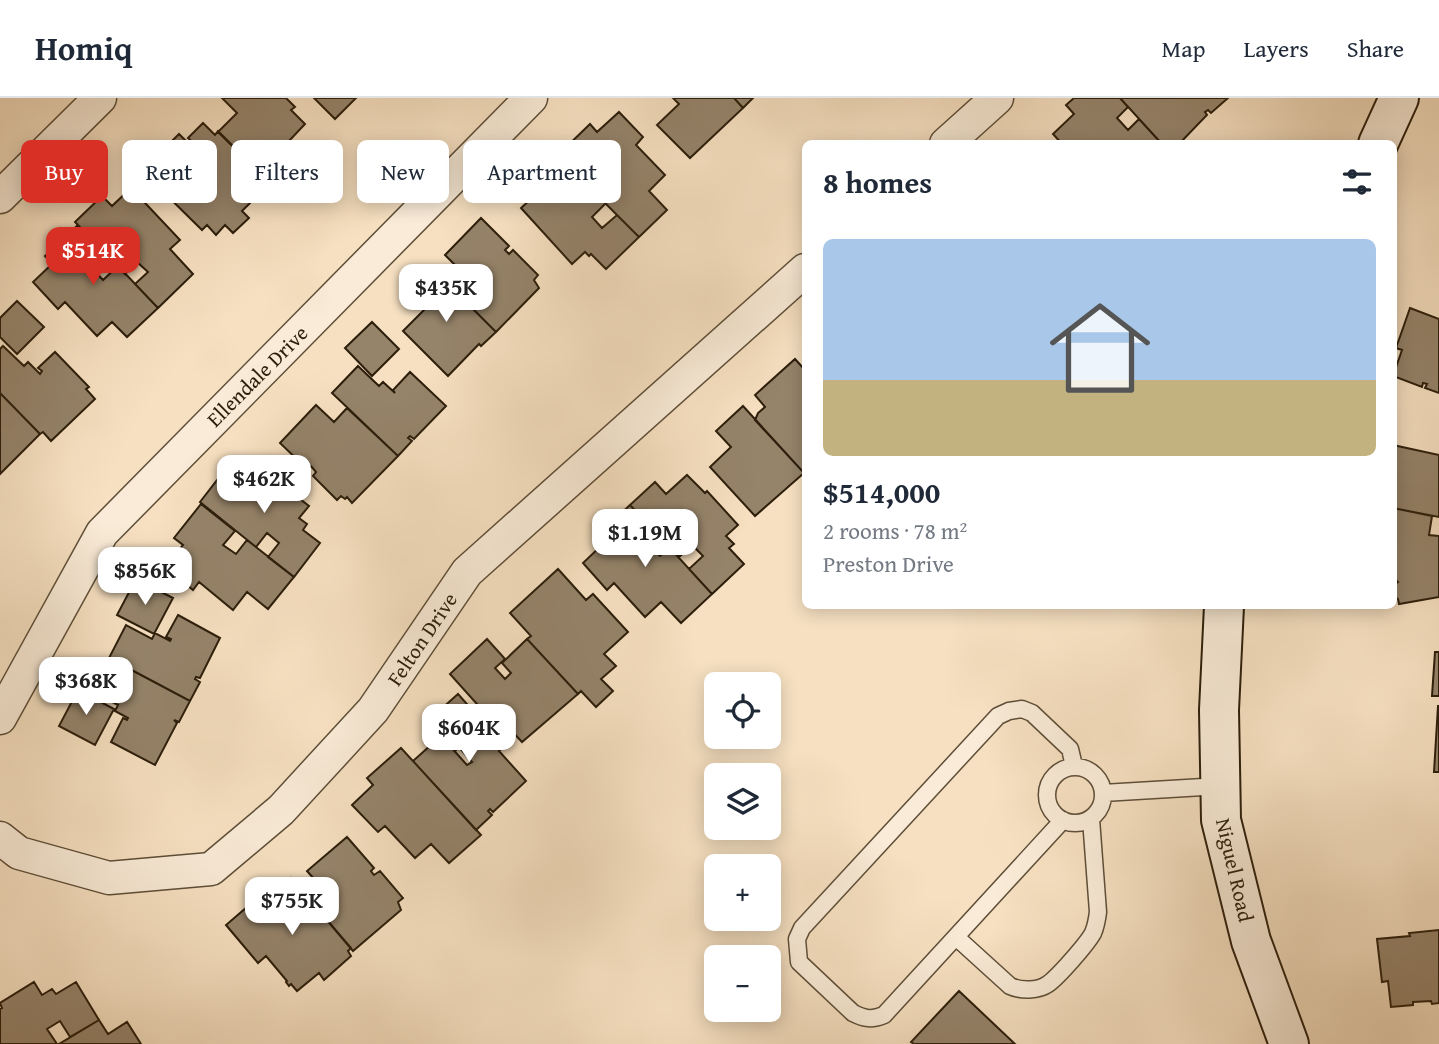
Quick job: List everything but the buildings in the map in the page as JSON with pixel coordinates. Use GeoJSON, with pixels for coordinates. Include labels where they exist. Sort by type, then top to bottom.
{"type":"FeatureCollection","features":[{"type":"Feature","properties":{"kind":"main road"},"geometry":{"type":"LineString","coordinates":[[1380,140],[1399,98]]}},
{"type":"Feature","properties":{"kind":"main road","name":"Niguel Road"},"geometry":{"type":"LineString","coordinates":[[1224,609],[1219,710],[1221,820],[1251,941],[1289,1044]]}},
{"type":"Feature","properties":{"kind":"street"},"geometry":{"type":"LineString","coordinates":[[0,197],[100,98]]}},
{"type":"Feature","properties":{"kind":"street","name":"Ellendale Drive"},"geometry":{"type":"LineString","coordinates":[[0,718],[102,533],[531,98]]}},
{"type":"Feature","properties":{"kind":"street"},"geometry":{"type":"LineString","coordinates":[[950,140],[997,98]]}},
{"type":"Feature","properties":{"kind":"street","name":"Felton Drive"},"geometry":{"type":"LineString","coordinates":[[0,838],[19,853],[109,878],[211,869],[281,810],[373,710],[467,572],[802,273]]}},
{"type":"Feature","properties":{"kind":"lane"},"geometry":{"type":"LineString","coordinates":[[1063,820],[884,1015],[874,1019],[853,1013],[799,962],[797,939],[802,928],[998,716],[1009,710],[1022,709],[1032,713],[1070,750],[1074,766]]}},
{"type":"Feature","properties":{"kind":"lane"},"geometry":{"type":"LineString","coordinates":[[1074,766],[1091,771],[1098,778],[1103,793],[1102,804],[1091,819],[1082,822],[1063,820],[1056,815],[1050,807],[1048,789],[1057,773],[1074,766]]}},
{"type":"Feature","properties":{"kind":"lane"},"geometry":{"type":"LineString","coordinates":[[1103,793],[1220,786]]}},
{"type":"Feature","properties":{"kind":"lane"},"geometry":{"type":"LineString","coordinates":[[956,937],[1015,989],[1036,989],[1048,985],[1091,936],[1097,924],[1091,819]]}}]}
